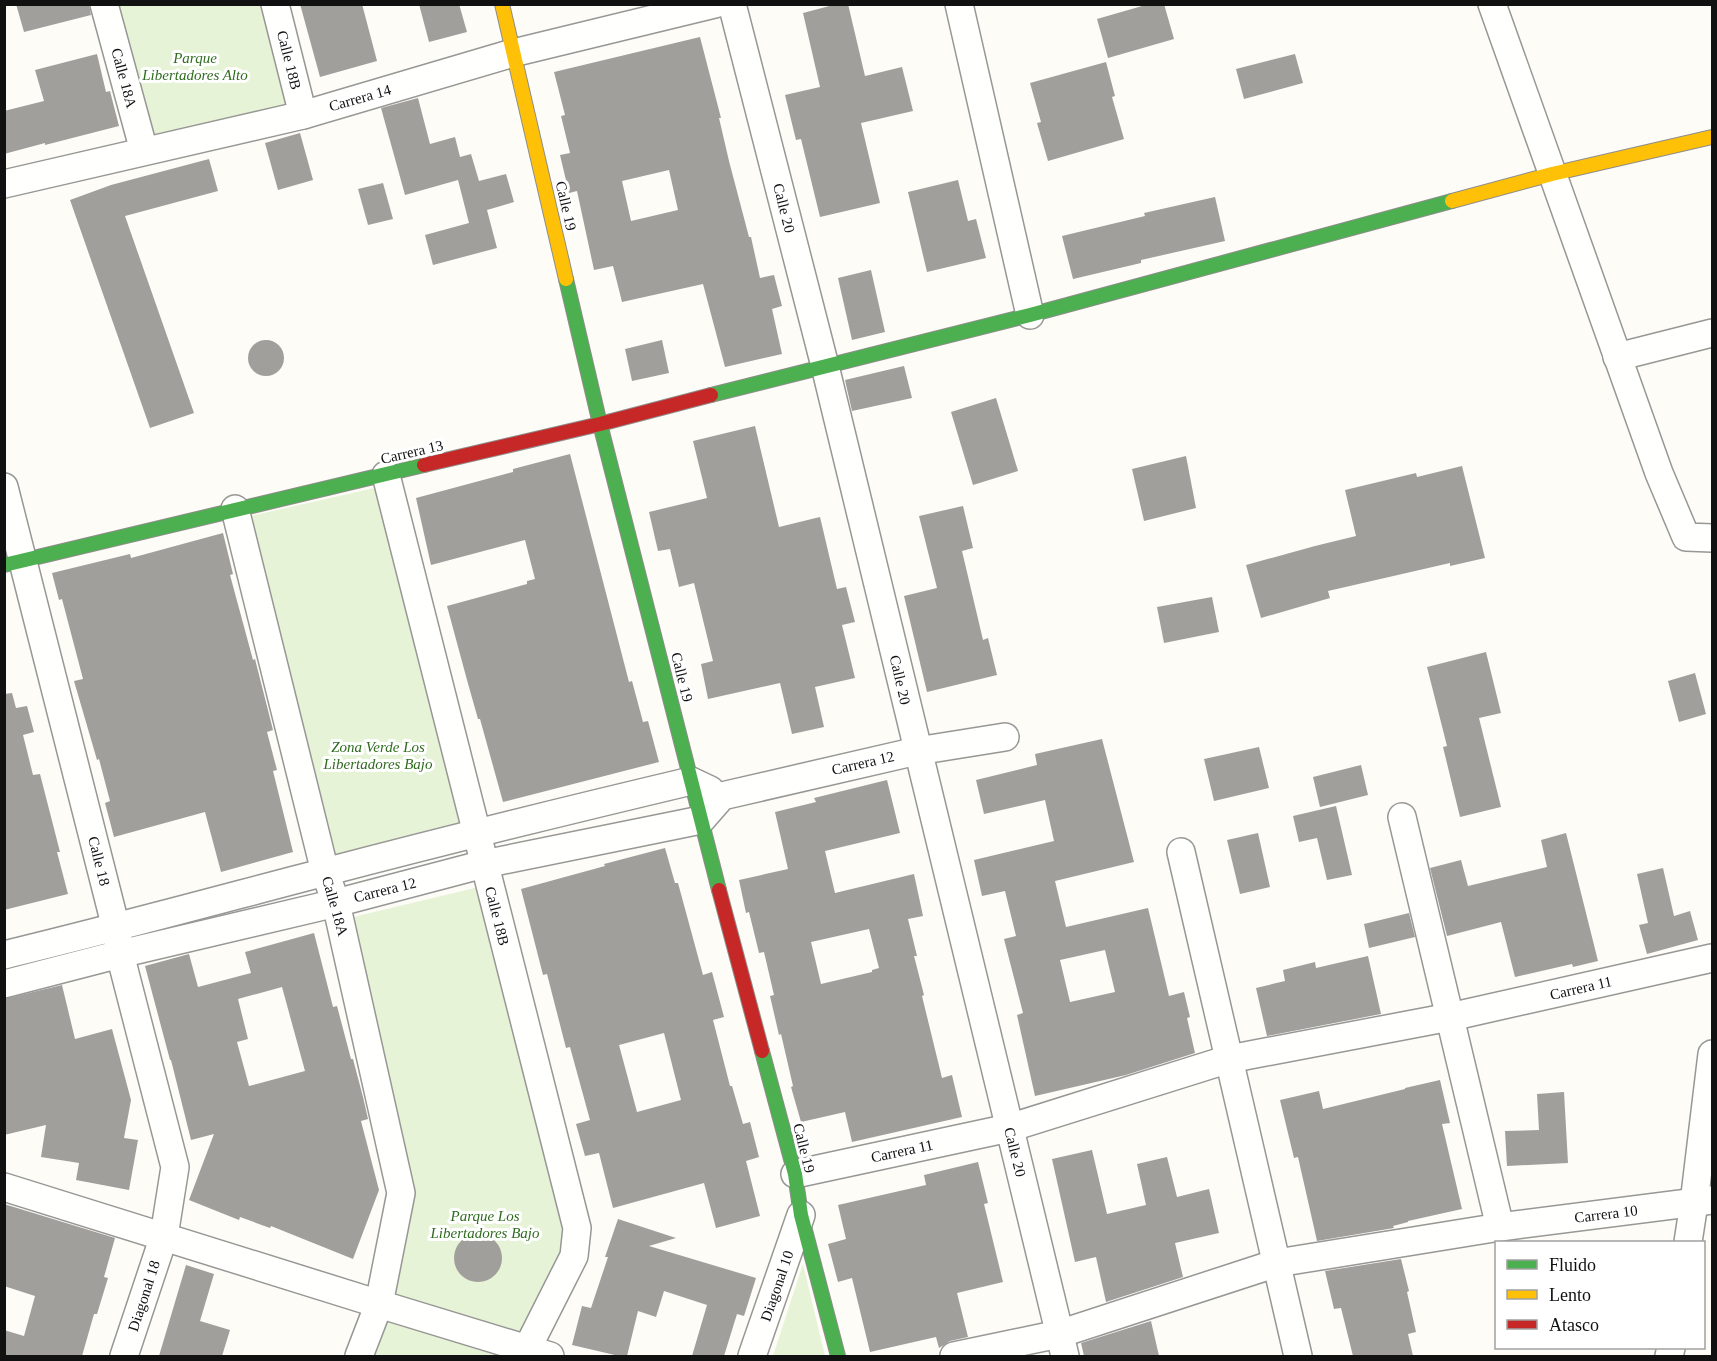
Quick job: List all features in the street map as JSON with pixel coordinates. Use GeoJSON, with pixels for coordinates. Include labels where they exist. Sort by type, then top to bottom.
{"type":"FeatureCollection","features":[{"type":"Feature","properties":{"kind":"street","name":"Calle 18A"},"geometry":{"type":"LineString","coordinates":[[104,4],[144,151]]}},
{"type":"Feature","properties":{"kind":"street","name":"Calle 18B"},"geometry":{"type":"LineString","coordinates":[[274,4],[303,115]]}},
{"type":"Feature","properties":{"kind":"street","name":"Calle 19"},"geometry":{"type":"LineString","coordinates":[[502,4],[600,424],[701,820],[795,1174],[801,1215],[838,1356]]}},
{"type":"Feature","properties":{"kind":"street","name":"Carrera 14"},"geometry":{"type":"LineString","coordinates":[[4,184],[303,115],[513,53],[715,4]]}},
{"type":"Feature","properties":{"kind":"street","name":"Calle 20"},"geometry":{"type":"LineString","coordinates":[[732,4],[825,366],[1062,1345]]}},
{"type":"Feature","properties":{"kind":"street"},"geometry":{"type":"LineString","coordinates":[[959,4],[1030,315]]}},
{"type":"Feature","properties":{"kind":"street"},"geometry":{"type":"LineString","coordinates":[[1492,4],[1659,473],[1686,537],[1713,538]]}},
{"type":"Feature","properties":{"kind":"street","name":"Carrera 13"},"geometry":{"type":"LineString","coordinates":[[14,563],[600,424],[1030,315],[1552,174],[1713,137]]}},
{"type":"Feature","properties":{"kind":"street"},"geometry":{"type":"LineString","coordinates":[[1617,357],[1713,333]]}},
{"type":"Feature","properties":{"kind":"street","name":"Calle 18B"},"geometry":{"type":"LineString","coordinates":[[386,475],[578,1228],[574,1256],[539,1353]]}},
{"type":"Feature","properties":{"kind":"street","name":"Calle 18"},"geometry":{"type":"LineString","coordinates":[[4,487],[14,563],[118,941],[175,1167],[164,1236]]}},
{"type":"Feature","properties":{"kind":"street","name":"Calle 18A"},"geometry":{"type":"LineString","coordinates":[[235,509],[325,872],[336,903],[401,1193],[379,1304],[359,1356]]}},
{"type":"Feature","properties":{"kind":"street","name":"Carrera 12"},"geometry":{"type":"LineString","coordinates":[[722,795],[917,751],[1005,737]]}},
{"type":"Feature","properties":{"kind":"street"},"geometry":{"type":"LineString","coordinates":[[692,781],[722,795],[701,820]]}},
{"type":"Feature","properties":{"kind":"street","name":"Carrera 12"},"geometry":{"type":"LineString","coordinates":[[4,984],[118,941],[325,872],[692,781]]}},
{"type":"Feature","properties":{"kind":"street"},"geometry":{"type":"LineString","coordinates":[[1402,818],[1500,1227]]}},
{"type":"Feature","properties":{"kind":"street","name":"Carrera 12"},"geometry":{"type":"LineString","coordinates":[[4,955],[118,941],[336,903],[484,864],[701,820]]}},
{"type":"Feature","properties":{"kind":"street"},"geometry":{"type":"LineString","coordinates":[[1181,852],[1298,1356]]}},
{"type":"Feature","properties":{"kind":"street","name":"Carrera 11"},"geometry":{"type":"LineString","coordinates":[[795,1174],[1009,1128],[1229,1059],[1450,1017],[1713,958]]}},
{"type":"Feature","properties":{"kind":"street"},"geometry":{"type":"LineString","coordinates":[[1688,1241],[1703,1202],[1713,1054]]}},
{"type":"Feature","properties":{"kind":"street"},"geometry":{"type":"LineString","coordinates":[[4,1187],[539,1353]]}},
{"type":"Feature","properties":{"kind":"street","name":"Carrera 10"},"geometry":{"type":"LineString","coordinates":[[954,1356],[1062,1345],[1277,1263],[1500,1227],[1703,1202]]}},
{"type":"Feature","properties":{"kind":"street","name":"Diagonal 10"},"geometry":{"type":"LineString","coordinates":[[752,1356],[801,1215]]}},
{"type":"Feature","properties":{"kind":"street","name":"Diagonal 18"},"geometry":{"type":"LineString","coordinates":[[124,1356],[164,1236]]}},
{"type":"Feature","properties":{"kind":"green space","name":"Parque Libertadores Alto"},"geometry":{"type":"Polygon","coordinates":[[[117,5],[263,5],[288,108],[149,141],[117,5]]]}},
{"type":"Feature","properties":{"kind":"green space","name":"Zona Verde Los Libertadores Bajo"},"geometry":{"type":"Polygon","coordinates":[[[379,487],[468,830],[336,864],[246,517],[379,487]]]}},
{"type":"Feature","properties":{"kind":"green space","name":"Parque Los Libertadores Bajo"},"geometry":{"type":"Polygon","coordinates":[[[479,887],[569,1232],[523,1335],[390,1300],[411,1191],[349,918],[479,887]]]}},
{"type":"Feature","properties":{"kind":"green space"},"geometry":{"type":"Polygon","coordinates":[[[803,1264],[825,1356],[773,1356],[803,1264]]]}},
{"type":"Feature","properties":{"kind":"green space"},"geometry":{"type":"Polygon","coordinates":[[[385,1316],[508,1356],[373,1356],[385,1316]]]}},
{"type":"Feature","properties":{"kind":"building"},"geometry":{"type":"Polygon","coordinates":[[[16,4],[89,4],[91,15],[24,32],[16,4]]]}},
{"type":"Feature","properties":{"kind":"building"},"geometry":{"type":"Polygon","coordinates":[[[300,4],[362,4],[377,61],[320,77],[300,4]]]}},
{"type":"Feature","properties":{"kind":"building"},"geometry":{"type":"Polygon","coordinates":[[[419,4],[459,4],[467,32],[429,42],[419,4]]]}},
{"type":"Feature","properties":{"kind":"building"},"geometry":{"type":"Polygon","coordinates":[[[837,4],[848,4],[865,76],[902,67],[913,111],[861,123],[880,203],[820,217],[801,139],[796,140],[785,95],[820,87],[803,13],[837,4]]]}},
{"type":"Feature","properties":{"kind":"building"},"geometry":{"type":"Polygon","coordinates":[[[1149,4],[1164,4],[1174,39],[1108,58],[1097,19],[1149,4]]]}},
{"type":"Feature","properties":{"kind":"building"},"geometry":{"type":"Polygon","coordinates":[[[700,37],[721,118],[719,118],[729,161],[749,237],[751,237],[760,278],[774,275],[782,306],[772,309],[782,354],[725,367],[703,284],[622,302],[613,266],[594,270],[577,191],[569,193],[560,155],[570,153],[561,116],[565,115],[554,72],[700,37]],[[669,170],[622,181],[631,221],[678,210],[669,170]]]}},
{"type":"Feature","properties":{"kind":"building"},"geometry":{"type":"Polygon","coordinates":[[[97,54],[106,92],[110,91],[119,126],[4,154],[4,111],[44,101],[35,70],[97,54]]]}},
{"type":"Feature","properties":{"kind":"building"},"geometry":{"type":"Polygon","coordinates":[[[1295,54],[1303,83],[1244,99],[1236,69],[1295,54]]]}},
{"type":"Feature","properties":{"kind":"building"},"geometry":{"type":"Polygon","coordinates":[[[1106,62],[1115,96],[1112,97],[1124,139],[1048,161],[1037,123],[1041,122],[1030,83],[1106,62]]]}},
{"type":"Feature","properties":{"kind":"building"},"geometry":{"type":"Polygon","coordinates":[[[418,98],[430,144],[455,137],[460,157],[471,154],[479,181],[506,174],[514,202],[487,210],[497,248],[433,265],[425,235],[469,223],[458,180],[405,195],[381,108],[418,98]]]}},
{"type":"Feature","properties":{"kind":"building"},"geometry":{"type":"Polygon","coordinates":[[[300,133],[313,180],[278,190],[265,143],[300,133]]]}},
{"type":"Feature","properties":{"kind":"building"},"geometry":{"type":"Polygon","coordinates":[[[209,159],[218,191],[125,216],[194,413],[150,428],[70,200],[111,185],[209,159]]]}},
{"type":"Feature","properties":{"kind":"building"},"geometry":{"type":"Polygon","coordinates":[[[958,180],[968,221],[976,219],[986,258],[927,272],[908,192],[958,180]]]}},
{"type":"Feature","properties":{"kind":"building"},"geometry":{"type":"Polygon","coordinates":[[[383,183],[393,219],[368,225],[358,189],[383,183]]]}},
{"type":"Feature","properties":{"kind":"building"},"geometry":{"type":"Polygon","coordinates":[[[1215,197],[1225,241],[1141,260],[1141,263],[1073,279],[1062,236],[1145,216],[1144,213],[1215,197]]]}},
{"type":"Feature","properties":{"kind":"building"},"geometry":{"type":"Polygon","coordinates":[[[871,270],[885,332],[852,340],[838,278],[871,270]]]}},
{"type":"Feature","properties":{"kind":"building"},"geometry":{"type":"Polygon","coordinates":[[[266,340],[279,345],[284,358],[279,371],[266,376],[253,371],[248,358],[253,345],[266,340]]]}},
{"type":"Feature","properties":{"kind":"building"},"geometry":{"type":"Polygon","coordinates":[[[662,340],[669,373],[632,381],[625,349],[662,340]]]}},
{"type":"Feature","properties":{"kind":"building"},"geometry":{"type":"Polygon","coordinates":[[[904,366],[912,398],[852,411],[845,380],[904,366]]]}},
{"type":"Feature","properties":{"kind":"building"},"geometry":{"type":"Polygon","coordinates":[[[996,398],[1018,471],[973,485],[951,412],[996,398]]]}},
{"type":"Feature","properties":{"kind":"building"},"geometry":{"type":"Polygon","coordinates":[[[755,426],[779,527],[820,517],[837,589],[846,587],[855,622],[842,625],[855,678],[815,687],[824,727],[792,734],[780,683],[708,699],[701,664],[713,661],[694,583],[679,587],[670,549],[658,551],[649,512],[707,498],[693,441],[755,426]]]}},
{"type":"Feature","properties":{"kind":"building"},"geometry":{"type":"Polygon","coordinates":[[[570,454],[629,682],[632,681],[643,722],[648,721],[659,762],[503,802],[447,606],[527,584],[527,581],[535,579],[525,540],[431,565],[416,498],[570,454]]]}},
{"type":"Feature","properties":{"kind":"building"},"geometry":{"type":"Polygon","coordinates":[[[1186,456],[1196,508],[1144,521],[1132,469],[1186,456]]]}},
{"type":"Feature","properties":{"kind":"building"},"geometry":{"type":"Polygon","coordinates":[[[1462,466],[1485,558],[1450,566],[1450,563],[1328,591],[1330,598],[1261,618],[1246,565],[1356,536],[1345,490],[1416,473],[1417,477],[1462,466]]]}},
{"type":"Feature","properties":{"kind":"building"},"geometry":{"type":"Polygon","coordinates":[[[963,506],[973,548],[962,551],[983,640],[988,638],[997,675],[927,692],[904,596],[937,588],[919,516],[963,506]]]}},
{"type":"Feature","properties":{"kind":"building"},"geometry":{"type":"Polygon","coordinates":[[[223,533],[233,574],[230,575],[273,730],[267,732],[277,770],[273,771],[293,852],[221,872],[205,812],[114,837],[105,803],[110,801],[74,681],[83,679],[62,599],[59,600],[52,573],[130,554],[131,558],[223,533]]]}},
{"type":"Feature","properties":{"kind":"building"},"geometry":{"type":"Polygon","coordinates":[[[1212,597],[1219,632],[1164,643],[1157,607],[1212,597]]]}},
{"type":"Feature","properties":{"kind":"building"},"geometry":{"type":"Polygon","coordinates":[[[1486,652],[1501,713],[1479,718],[1501,807],[1460,817],[1443,747],[1447,746],[1427,667],[1486,652]]]}},
{"type":"Feature","properties":{"kind":"building"},"geometry":{"type":"Polygon","coordinates":[[[1695,673],[1706,714],[1679,722],[1668,681],[1695,673]]]}},
{"type":"Feature","properties":{"kind":"building"},"geometry":{"type":"Polygon","coordinates":[[[12,693],[16,708],[27,706],[34,732],[23,735],[33,775],[40,774],[68,894],[4,910],[4,694],[12,693]]]}},
{"type":"Feature","properties":{"kind":"building"},"geometry":{"type":"Polygon","coordinates":[[[1102,739],[1134,862],[1055,881],[1066,927],[1148,908],[1169,996],[1184,992],[1195,1053],[1126,1075],[1035,1096],[1017,1015],[1023,1013],[1004,939],[1016,936],[1005,891],[982,896],[974,860],[1054,841],[1045,800],[984,814],[976,780],[1037,765],[1035,754],[1102,739]],[[1105,950],[1060,960],[1070,1002],[1115,992],[1105,950]]]}},
{"type":"Feature","properties":{"kind":"building"},"geometry":{"type":"Polygon","coordinates":[[[1259,747],[1269,788],[1214,801],[1204,759],[1259,747]]]}},
{"type":"Feature","properties":{"kind":"building"},"geometry":{"type":"Polygon","coordinates":[[[1361,765],[1368,795],[1320,807],[1313,777],[1361,765]]]}},
{"type":"Feature","properties":{"kind":"building"},"geometry":{"type":"Polygon","coordinates":[[[887,780],[900,833],[825,851],[835,893],[914,874],[923,916],[908,919],[917,956],[914,956],[942,1078],[952,1075],[962,1117],[852,1142],[845,1112],[801,1122],[770,996],[774,995],[764,952],[759,953],[749,912],[746,913],[739,880],[788,869],[775,812],[816,802],[814,798],[887,780]],[[869,929],[811,942],[821,984],[872,972],[879,968],[869,929]]]}},
{"type":"Feature","properties":{"kind":"building"},"geometry":{"type":"Polygon","coordinates":[[[1336,806],[1352,875],[1327,880],[1317,838],[1299,842],[1293,816],[1336,806]]]}},
{"type":"Feature","properties":{"kind":"building"},"geometry":{"type":"Polygon","coordinates":[[[1258,833],[1270,887],[1240,894],[1227,840],[1258,833]]]}},
{"type":"Feature","properties":{"kind":"building"},"geometry":{"type":"Polygon","coordinates":[[[1566,833],[1598,961],[1573,967],[1572,964],[1515,977],[1501,922],[1447,936],[1430,868],[1461,860],[1468,886],[1547,867],[1541,840],[1566,833]]]}},
{"type":"Feature","properties":{"kind":"building"},"geometry":{"type":"Polygon","coordinates":[[[665,848],[675,883],[678,883],[703,975],[712,972],[724,1017],[713,1020],[730,1086],[732,1086],[743,1124],[750,1122],[759,1157],[746,1161],[760,1216],[716,1228],[704,1183],[613,1208],[599,1153],[585,1156],[576,1124],[590,1120],[570,1047],[566,1048],[547,974],[543,975],[521,889],[605,866],[604,864],[665,848]],[[664,1033],[619,1045],[637,1112],[681,1100],[664,1033]]]}},
{"type":"Feature","properties":{"kind":"building"},"geometry":{"type":"Polygon","coordinates":[[[1663,868],[1674,916],[1690,911],[1698,940],[1647,954],[1639,925],[1648,923],[1637,874],[1663,868]]]}},
{"type":"Feature","properties":{"kind":"building"},"geometry":{"type":"Polygon","coordinates":[[[1409,913],[1415,937],[1369,948],[1364,924],[1409,913]]]}},
{"type":"Feature","properties":{"kind":"building"},"geometry":{"type":"Polygon","coordinates":[[[314,933],[333,1007],[337,1006],[363,1097],[368,1119],[361,1121],[379,1190],[353,1259],[271,1226],[270,1228],[240,1217],[239,1220],[189,1200],[214,1134],[191,1140],[145,966],[189,954],[198,987],[251,973],[245,952],[314,933]],[[282,987],[238,999],[248,1039],[237,1042],[249,1086],[305,1071],[282,987]]]}},
{"type":"Feature","properties":{"kind":"building"},"geometry":{"type":"Polygon","coordinates":[[[1368,956],[1381,1014],[1267,1036],[1256,988],[1285,981],[1283,970],[1315,962],[1316,968],[1368,956]]]}},
{"type":"Feature","properties":{"kind":"building"},"geometry":{"type":"Polygon","coordinates":[[[62,985],[75,1039],[112,1029],[131,1100],[124,1138],[138,1140],[129,1190],[76,1180],[79,1163],[41,1157],[46,1125],[4,1135],[4,999],[62,985]]]}},
{"type":"Feature","properties":{"kind":"building"},"geometry":{"type":"Polygon","coordinates":[[[1440,1080],[1450,1123],[1442,1124],[1462,1209],[1408,1221],[1393,1226],[1394,1228],[1317,1241],[1298,1157],[1294,1158],[1280,1100],[1319,1091],[1323,1109],[1440,1080]]]}},
{"type":"Feature","properties":{"kind":"building"},"geometry":{"type":"Polygon","coordinates":[[[1564,1092],[1568,1163],[1507,1166],[1505,1131],[1539,1130],[1537,1094],[1564,1092]]]}},
{"type":"Feature","properties":{"kind":"building"},"geometry":{"type":"Polygon","coordinates":[[[1092,1150],[1107,1214],[1146,1205],[1137,1164],[1167,1157],[1177,1197],[1209,1189],[1219,1233],[1175,1243],[1183,1277],[1106,1302],[1096,1257],[1075,1262],[1052,1159],[1092,1150]]]}},
{"type":"Feature","properties":{"kind":"building"},"geometry":{"type":"Polygon","coordinates":[[[978,1162],[988,1203],[984,1204],[1003,1282],[957,1293],[968,1337],[950,1341],[939,1348],[936,1337],[870,1352],[852,1278],[838,1282],[828,1244],[846,1239],[838,1205],[926,1185],[924,1175],[978,1162]]]}},
{"type":"Feature","properties":{"kind":"building"},"geometry":{"type":"Polygon","coordinates":[[[4,1204],[115,1238],[104,1277],[108,1278],[97,1314],[94,1314],[82,1356],[4,1356],[4,1330],[24,1336],[35,1296],[4,1286],[4,1204]]]}},
{"type":"Feature","properties":{"kind":"building"},"geometry":{"type":"Polygon","coordinates":[[[618,1219],[676,1238],[649,1246],[756,1278],[744,1316],[737,1314],[724,1356],[692,1356],[707,1305],[664,1291],[656,1317],[638,1311],[627,1356],[572,1345],[582,1306],[591,1308],[618,1219]]]}},
{"type":"Feature","properties":{"kind":"building"},"geometry":{"type":"Polygon","coordinates":[[[473,1234],[483,1234],[495,1241],[502,1253],[502,1263],[495,1275],[483,1282],[473,1282],[458,1271],[454,1263],[454,1253],[465,1238],[473,1234]]]}},
{"type":"Feature","properties":{"kind":"building"},"geometry":{"type":"Polygon","coordinates":[[[1401,1259],[1416,1332],[1408,1334],[1413,1356],[1353,1356],[1341,1308],[1334,1309],[1325,1271],[1401,1259]]]}},
{"type":"Feature","properties":{"kind":"building"},"geometry":{"type":"Polygon","coordinates":[[[186,1265],[214,1274],[200,1321],[230,1330],[222,1356],[159,1356],[186,1265]]]}},
{"type":"Feature","properties":{"kind":"building"},"geometry":{"type":"Polygon","coordinates":[[[1151,1321],[1159,1356],[1084,1356],[1081,1343],[1151,1321]]]}},
{"type":"Feature","properties":{"kind":"traffic: fast"},"geometry":{"type":"LineString","coordinates":[[711,395],[1030,315],[1452,201]]}},
{"type":"Feature","properties":{"kind":"traffic: fast"},"geometry":{"type":"LineString","coordinates":[[566,279],[600,424],[719,890]]}},
{"type":"Feature","properties":{"kind":"traffic: fast"},"geometry":{"type":"LineString","coordinates":[[4,565],[424,465]]}},
{"type":"Feature","properties":{"kind":"traffic: fast"},"geometry":{"type":"LineString","coordinates":[[762,1051],[795,1174],[801,1215],[838,1356]]}},
{"type":"Feature","properties":{"kind":"traffic: slow"},"geometry":{"type":"LineString","coordinates":[[502,4],[566,279]]}},
{"type":"Feature","properties":{"kind":"traffic: slow"},"geometry":{"type":"LineString","coordinates":[[1452,201],[1552,174],[1712,137]]}},
{"type":"Feature","properties":{"kind":"traffic: jam"},"geometry":{"type":"LineString","coordinates":[[424,465],[600,424],[711,395]]}},
{"type":"Feature","properties":{"kind":"traffic: jam"},"geometry":{"type":"LineString","coordinates":[[719,890],[762,1051]]}}]}
